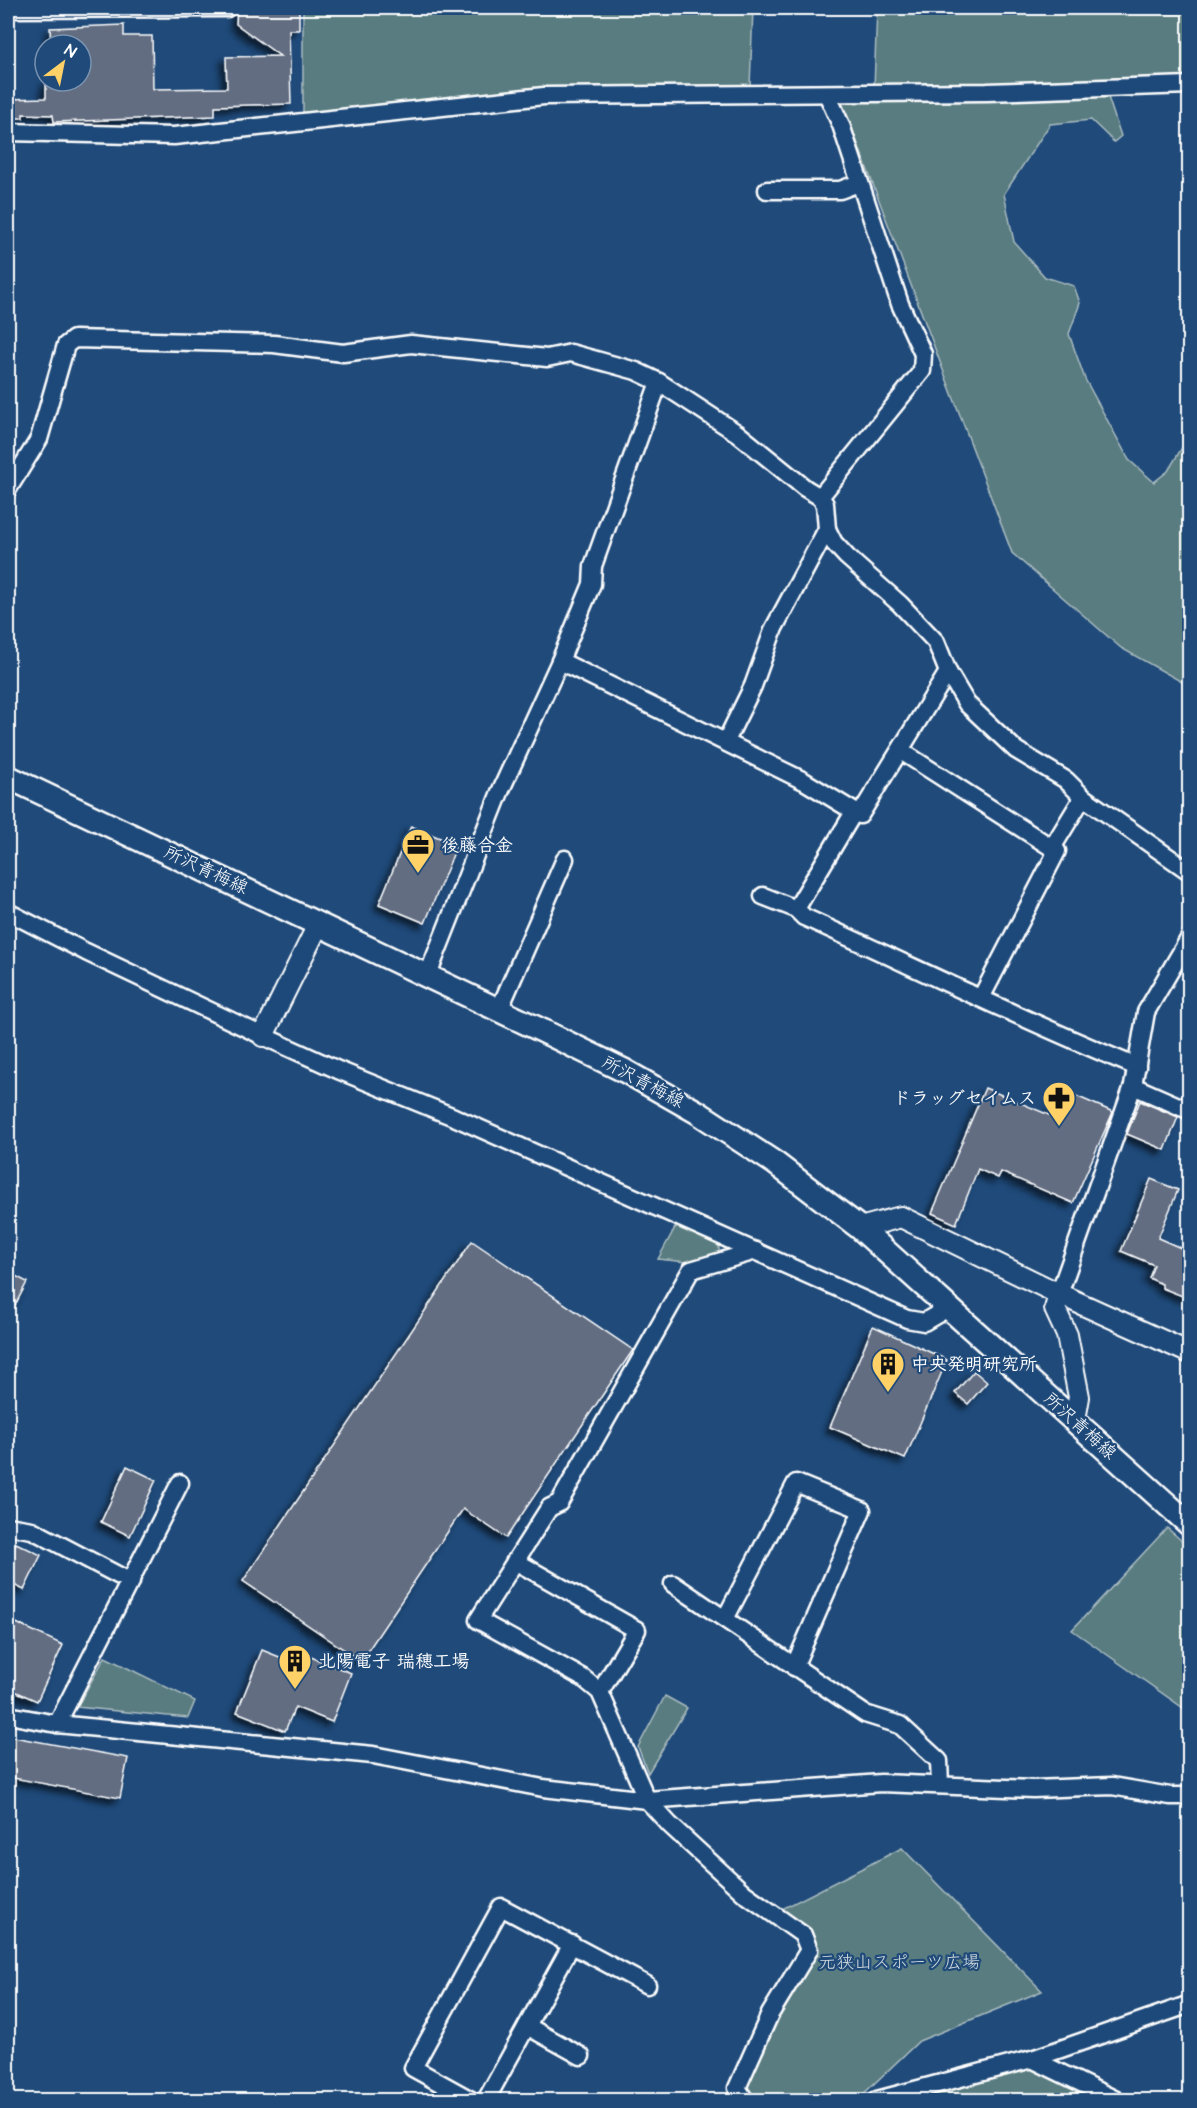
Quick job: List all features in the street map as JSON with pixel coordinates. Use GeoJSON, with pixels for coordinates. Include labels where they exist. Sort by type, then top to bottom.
{"type":"FeatureCollection","features":[{"type":"Feature","properties":{"kind":"main road","name":"所沢青梅線"},"geometry":{"type":"LineString","coordinates":[[8,777],[625,1071],[697,1112],[775,1163],[860,1227],[1190,1525]]}},
{"type":"Feature","properties":{"kind":"street"},"geometry":{"type":"LineString","coordinates":[[8,9],[227,8]]}},
{"type":"Feature","properties":{"kind":"street"},"geometry":{"type":"LineString","coordinates":[[8,132],[174,136],[544,96],[827,94],[1190,85]]}},
{"type":"Feature","properties":{"kind":"street"},"geometry":{"type":"LineString","coordinates":[[820,497],[922,371],[923,354],[901,305],[841,125],[827,94]]}},
{"type":"Feature","properties":{"kind":"street"},"geometry":{"type":"LineString","coordinates":[[767,190],[840,190],[859,183]]}},
{"type":"Feature","properties":{"kind":"street"},"geometry":{"type":"LineString","coordinates":[[8,489],[39,439],[66,345],[74,339],[274,344],[343,352],[411,344],[547,358],[571,353],[636,371],[659,382],[737,433],[820,497],[825,504],[827,529],[834,543],[900,604],[936,642],[948,672],[967,704],[1016,750],[1065,780],[1083,797],[1190,872]]}},
{"type":"Feature","properties":{"kind":"street"},"geometry":{"type":"LineString","coordinates":[[427,977],[500,792],[560,661],[592,584],[593,566],[659,382]]}},
{"type":"Feature","properties":{"kind":"street"},"geometry":{"type":"LineString","coordinates":[[726,741],[753,686],[774,628],[827,529]]}},
{"type":"Feature","properties":{"kind":"street"},"geometry":{"type":"LineString","coordinates":[[560,661],[804,781],[860,815],[948,672]]}},
{"type":"Feature","properties":{"kind":"street"},"geometry":{"type":"LineString","coordinates":[[901,751],[1057,851],[981,998]]}},
{"type":"Feature","properties":{"kind":"street"},"geometry":{"type":"LineString","coordinates":[[1052,849],[1083,797]]}},
{"type":"Feature","properties":{"kind":"street"},"geometry":{"type":"LineString","coordinates":[[796,909],[854,812]]}},
{"type":"Feature","properties":{"kind":"street"},"geometry":{"type":"LineString","coordinates":[[499,1010],[566,859]]}},
{"type":"Feature","properties":{"kind":"street"},"geometry":{"type":"LineString","coordinates":[[763,896],[796,909],[804,917],[1071,1040],[1137,1067]]}},
{"type":"Feature","properties":{"kind":"street"},"geometry":{"type":"LineString","coordinates":[[8,912],[86,952],[263,1036],[454,1117],[907,1319],[924,1322],[948,1308]]}},
{"type":"Feature","properties":{"kind":"street"},"geometry":{"type":"LineString","coordinates":[[263,1036],[318,925]]}},
{"type":"Feature","properties":{"kind":"street"},"geometry":{"type":"LineString","coordinates":[[1075,1420],[1079,1397],[1067,1335],[1055,1309],[1133,1086],[1146,1012],[1190,937]]}},
{"type":"Feature","properties":{"kind":"street"},"geometry":{"type":"LineString","coordinates":[[1133,1086],[1190,1111]]}},
{"type":"Feature","properties":{"kind":"street"},"geometry":{"type":"LineString","coordinates":[[860,1227],[901,1217],[1059,1294],[1190,1353]]}},
{"type":"Feature","properties":{"kind":"street"},"geometry":{"type":"LineString","coordinates":[[745,2100],[737,2088],[770,2014],[809,1950],[803,1935],[744,1893],[670,1825],[647,1800],[600,1692],[583,1678],[478,1620],[549,1508],[559,1503],[691,1270],[756,1251]]}},
{"type":"Feature","properties":{"kind":"street"},"geometry":{"type":"LineString","coordinates":[[57,1724],[180,1483]]}},
{"type":"Feature","properties":{"kind":"street"},"geometry":{"type":"LineString","coordinates":[[725,1619],[796,1483],[862,1510],[794,1667]]}},
{"type":"Feature","properties":{"kind":"street"},"geometry":{"type":"LineString","coordinates":[[8,1526],[32,1530],[131,1582]]}},
{"type":"Feature","properties":{"kind":"street"},"geometry":{"type":"LineString","coordinates":[[515,1562],[637,1630],[600,1692]]}},
{"type":"Feature","properties":{"kind":"street"},"geometry":{"type":"LineString","coordinates":[[673,1584],[865,1714],[900,1725],[939,1761],[940,1785]]}},
{"type":"Feature","properties":{"kind":"street"},"geometry":{"type":"LineString","coordinates":[[8,1715],[57,1724],[373,1755],[543,1788],[647,1800],[881,1783],[1033,1789],[1112,1786],[1170,1796],[1190,1796]]}},
{"type":"Feature","properties":{"kind":"street"},"geometry":{"type":"LineString","coordinates":[[471,2100],[413,2068],[501,1907],[647,1985]]}},
{"type":"Feature","properties":{"kind":"street"},"geometry":{"type":"LineString","coordinates":[[486,2100],[572,1944]]}},
{"type":"Feature","properties":{"kind":"street"},"geometry":{"type":"LineString","coordinates":[[877,2100],[1032,2059],[1190,2004]]}},
{"type":"Feature","properties":{"kind":"street"},"geometry":{"type":"LineString","coordinates":[[527,2026],[581,2056]]}},
{"type":"Feature","properties":{"kind":"street"},"geometry":{"type":"LineString","coordinates":[[1032,2059],[1116,2100]]}},
{"type":"Feature","properties":{"kind":"green space"},"geometry":{"type":"Polygon","coordinates":[[[303,8],[753,8],[750,86],[542,88],[303,113],[303,8]]]}},
{"type":"Feature","properties":{"kind":"green space"},"geometry":{"type":"Polygon","coordinates":[[[877,8],[994,8],[994,12],[995,8],[1189,8],[1189,80],[874,88],[877,8]]]}},
{"type":"Feature","properties":{"kind":"green space"},"geometry":{"type":"Polygon","coordinates":[[[1108,97],[1121,136],[1114,142],[1091,120],[1050,124],[1004,194],[1014,242],[1045,277],[1074,286],[1080,303],[1069,334],[1085,379],[1129,460],[1154,482],[1168,471],[1189,436],[1189,686],[1121,648],[1012,553],[842,102],[1108,97]]]}},
{"type":"Feature","properties":{"kind":"green space"},"geometry":{"type":"Polygon","coordinates":[[[677,1224],[719,1242],[719,1256],[687,1262],[658,1259],[677,1224]]]}},
{"type":"Feature","properties":{"kind":"green space"},"geometry":{"type":"Polygon","coordinates":[[[1167,1528],[1189,1547],[1189,1712],[1072,1630],[1167,1528]]]}},
{"type":"Feature","properties":{"kind":"green space"},"geometry":{"type":"Polygon","coordinates":[[[105,1657],[195,1701],[188,1718],[77,1707],[105,1657]]]}},
{"type":"Feature","properties":{"kind":"green space"},"geometry":{"type":"Polygon","coordinates":[[[665,1696],[687,1708],[648,1773],[638,1747],[665,1696]]]}},
{"type":"Feature","properties":{"kind":"green space","name":"元狭山スポーツ広場"},"geometry":{"type":"Polygon","coordinates":[[[902,1848],[1042,1991],[919,2041],[858,2099],[755,2100],[747,2087],[779,2018],[818,1952],[811,1929],[780,1910],[902,1848]]]}},
{"type":"Feature","properties":{"kind":"green space"},"geometry":{"type":"Polygon","coordinates":[[[1031,2067],[1101,2100],[914,2100],[1031,2067]]]}},
{"type":"Feature","properties":{"kind":"building"},"geometry":{"type":"Polygon","coordinates":[[[237,8],[299,8],[299,30],[289,30],[291,104],[215,106],[215,116],[54,122],[53,115],[23,114],[23,118],[8,118],[8,99],[46,98],[46,93],[93,93],[93,33],[50,33],[50,28],[124,25],[124,36],[152,36],[153,89],[227,88],[226,57],[280,56],[236,24],[237,8]]]}},
{"type":"Feature","properties":{"kind":"building"},"geometry":{"type":"Polygon","coordinates":[[[411,826],[457,845],[425,923],[379,904],[411,826]]]}},
{"type":"Feature","properties":{"kind":"building"},"geometry":{"type":"Polygon","coordinates":[[[985,1088],[1049,1115],[1060,1089],[1113,1112],[1073,1203],[1001,1172],[998,1178],[978,1169],[956,1224],[932,1213],[985,1088]]]}},
{"type":"Feature","properties":{"kind":"building"},"geometry":{"type":"Polygon","coordinates":[[[1140,1101],[1178,1117],[1165,1150],[1127,1134],[1140,1101]]]}},
{"type":"Feature","properties":{"kind":"building"},"geometry":{"type":"Polygon","coordinates":[[[1151,1179],[1178,1190],[1158,1238],[1190,1252],[1190,1299],[1162,1288],[1162,1284],[1149,1278],[1154,1265],[1121,1251],[1151,1179]]]}},
{"type":"Feature","properties":{"kind":"building"},"geometry":{"type":"Polygon","coordinates":[[[472,1241],[633,1350],[506,1538],[463,1509],[361,1661],[243,1581],[472,1241]]]}},
{"type":"Feature","properties":{"kind":"building"},"geometry":{"type":"Polygon","coordinates":[[[8,1272],[27,1282],[8,1319],[8,1272]]]}},
{"type":"Feature","properties":{"kind":"building","name":"中央発明研究所"},"geometry":{"type":"Polygon","coordinates":[[[873,1326],[947,1360],[905,1459],[830,1427],[873,1326]]]}},
{"type":"Feature","properties":{"kind":"building"},"geometry":{"type":"Polygon","coordinates":[[[974,1371],[987,1382],[968,1404],[955,1393],[974,1371]]]}},
{"type":"Feature","properties":{"kind":"building"},"geometry":{"type":"Polygon","coordinates":[[[127,1466],[156,1480],[130,1536],[101,1522],[127,1466]]]}},
{"type":"Feature","properties":{"kind":"building"},"geometry":{"type":"Polygon","coordinates":[[[16,1543],[41,1555],[24,1590],[8,1582],[8,1560],[16,1543]]]}},
{"type":"Feature","properties":{"kind":"building"},"geometry":{"type":"Polygon","coordinates":[[[8,1619],[63,1645],[37,1701],[8,1688],[8,1619]]]}},
{"type":"Feature","properties":{"kind":"building","name":"北陽電子 瑞穂工場"},"geometry":{"type":"Polygon","coordinates":[[[262,1650],[307,1668],[311,1657],[351,1673],[332,1722],[295,1707],[285,1731],[237,1712],[262,1650]]]}},
{"type":"Feature","properties":{"kind":"building"},"geometry":{"type":"Polygon","coordinates":[[[8,1736],[128,1758],[120,1798],[8,1777],[8,1736]]]}},
{"type":"Feature","properties":{"kind":"place","name":"後藤合金"},"geometry":{"type":"Point","coordinates":[418,874]}},
{"type":"Feature","properties":{"kind":"place","name":"ドラッグセイムス"},"geometry":{"type":"Point","coordinates":[1059,1127]}},
{"type":"Feature","properties":{"kind":"place","name":"中央発明研究所"},"geometry":{"type":"Point","coordinates":[888,1393]}},
{"type":"Feature","properties":{"kind":"place","name":"北陽電子 瑞穂工場"},"geometry":{"type":"Point","coordinates":[295,1690]}}]}
